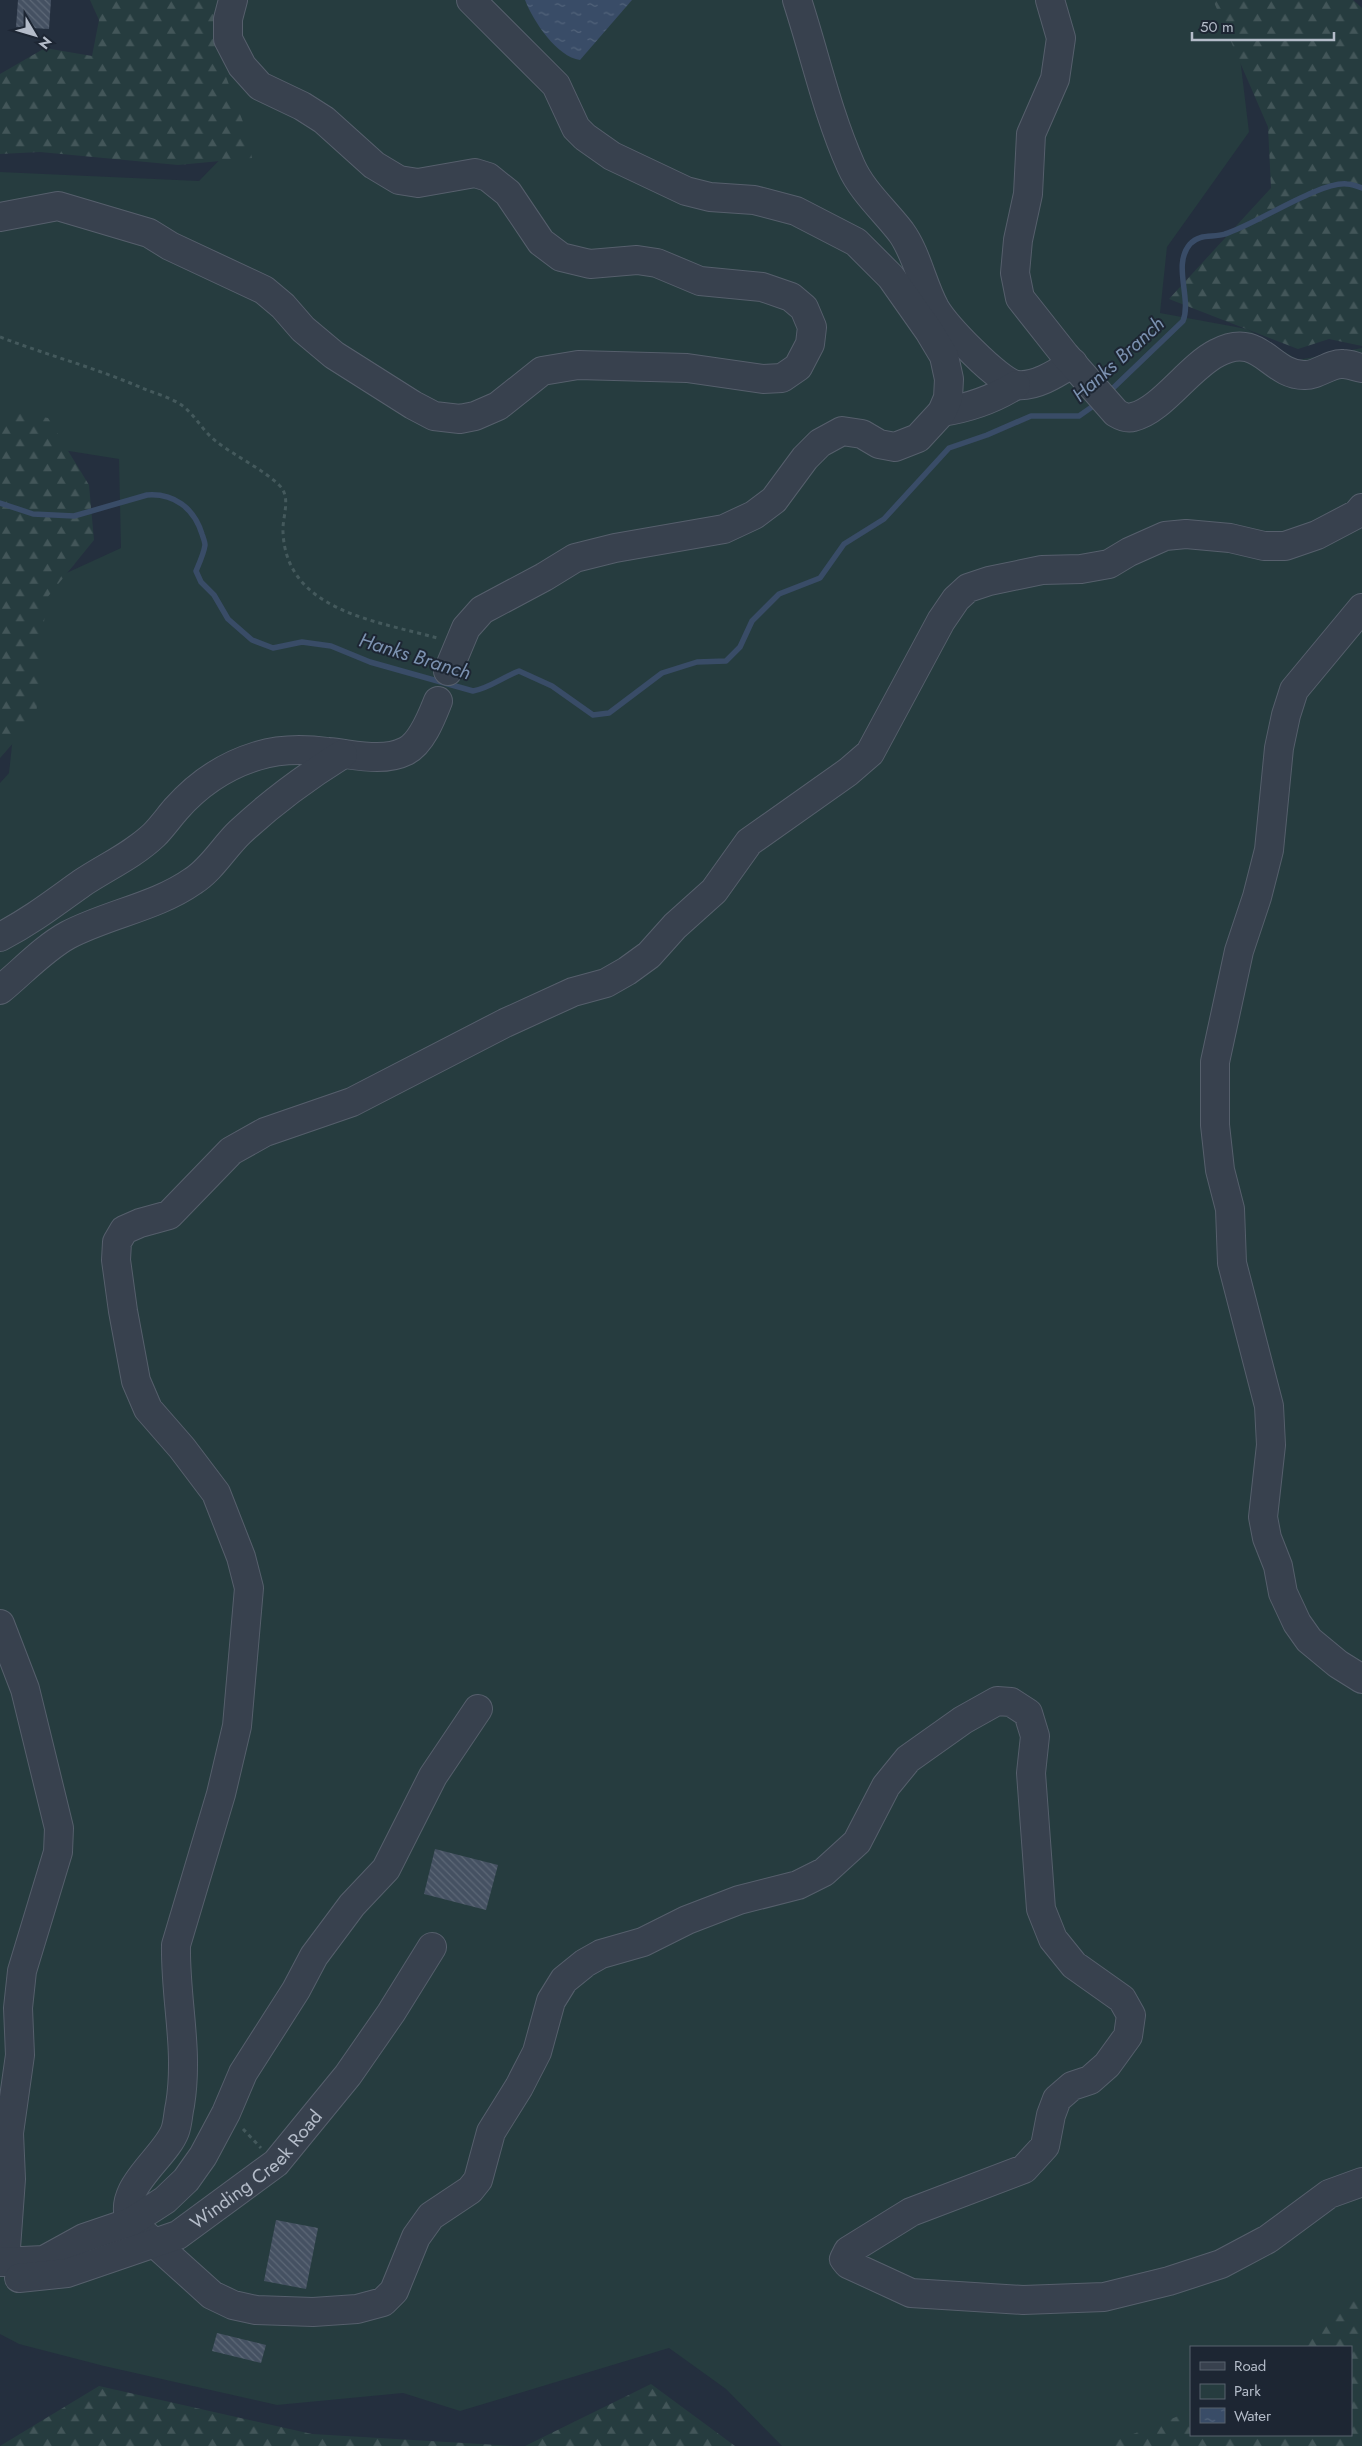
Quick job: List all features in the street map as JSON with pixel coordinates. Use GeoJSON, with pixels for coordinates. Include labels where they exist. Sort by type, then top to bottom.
{"type":"FeatureCollection","features":[{"type":"Feature","properties":{"kind":"lane"},"geometry":{"type":"LineString","coordinates":[[0,217],[58,206],[91,214],[149,233],[170,246],[264,290],[283,306],[304,330],[334,356],[434,416],[460,419],[475,416],[498,406],[542,371],[578,365],[687,368],[763,379],[782,378],[798,367],[810,344],[812,327],[804,308],[791,297],[762,287],[700,281],[657,263],[637,260],[590,264],[560,257],[541,242],[508,193],[488,176],[475,173],[418,183],[399,180],[374,165],[324,120],[302,106],[260,86],[242,66],[228,39],[228,19],[233,0]]}},
{"type":"Feature","properties":{"kind":"lane"},"geometry":{"type":"LineString","coordinates":[[452,659],[466,628],[482,610],[536,582],[575,558],[615,548],[724,529],[754,515],[774,500],[805,458],[820,443],[842,432],[862,434],[879,444],[895,447],[918,438],[942,412],[948,398],[949,379],[944,356],[890,277],[856,242],[796,211],[754,200],[710,197],[686,192],[612,156],[585,137],[576,128],[556,85],[471,0]]}},
{"type":"Feature","properties":{"kind":"lane"},"geometry":{"type":"LineString","coordinates":[[797,0],[834,127],[852,168],[876,204],[902,233],[936,309],[951,329],[1004,380],[1016,385]]}},
{"type":"Feature","properties":{"kind":"lane"},"geometry":{"type":"LineString","coordinates":[[1050,0],[1061,38],[1054,79],[1031,134],[1028,194],[1018,240],[1015,273],[1020,298],[1072,364],[1116,413],[1123,417],[1133,418],[1152,408],[1191,371],[1218,352],[1239,346],[1259,350],[1279,367],[1304,376],[1342,364],[1362,368]]}},
{"type":"Feature","properties":{"kind":"lane"},"geometry":{"type":"LineString","coordinates":[[942,412],[960,409],[1003,393],[1016,385],[1051,377],[1072,364]]}},
{"type":"Feature","properties":{"kind":"lane"},"geometry":{"type":"LineString","coordinates":[[1362,508],[1357,514],[1317,535],[1285,546],[1264,546],[1230,538],[1186,534],[1165,536],[1129,552],[1109,564],[1081,569],[1042,570],[989,581],[968,588],[956,599],[941,621],[870,753],[848,772],[749,842],[714,891],[675,926],[649,954],[627,971],[606,983],[573,992],[506,1023],[352,1102],[265,1132],[231,1151],[169,1215],[124,1230],[117,1242],[116,1260],[123,1312],[136,1381],[148,1409],[182,1448],[216,1493],[241,1557],[249,1588],[237,1726],[221,1794],[176,1945],[176,1971],[182,2021],[185,2077],[175,2132],[144,2172],[129,2202],[127,2214],[131,2222],[212,2294],[233,2305],[256,2310],[313,2312],[358,2310],[383,2302],[394,2291],[416,2237],[431,2216],[449,2202],[470,2190],[478,2180],[490,2132],[519,2087],[538,2052],[551,2001],[564,1980],[584,1963],[601,1954],[643,1942],[687,1920],[739,1900],[798,1885],[824,1872],[857,1842],[886,1786],[908,1759],[963,1720],[997,1701],[1011,1702],[1028,1713],[1035,1736],[1031,1773],[1036,1846],[1042,1909],[1053,1939],[1074,1965],[1122,1999],[1131,2015],[1128,2036],[1107,2065],[1090,2080],[1072,2086],[1057,2099],[1051,2115],[1045,2146],[1024,2169],[911,2212],[848,2250],[844,2259],[848,2264],[911,2293],[1022,2300],[1104,2297],[1169,2281],[1221,2264],[1268,2239],[1329,2194],[1362,2182]]}},
{"type":"Feature","properties":{"kind":"lane"},"geometry":{"type":"LineString","coordinates":[[1362,608],[1294,690],[1286,715],[1279,748],[1269,850],[1257,898],[1239,952],[1215,1062],[1215,1125],[1220,1170],[1230,1208],[1232,1263],[1269,1406],[1271,1445],[1263,1517],[1267,1538],[1278,1566],[1284,1593],[1297,1623],[1309,1640],[1338,1664],[1362,1679]]}},
{"type":"Feature","properties":{"kind":"lane"},"geometry":{"type":"LineString","coordinates":[[0,937],[29,922],[82,883],[124,857],[154,835],[199,784],[222,770],[258,755],[294,750],[359,757],[388,756],[407,750],[428,726],[438,701]]}},
{"type":"Feature","properties":{"kind":"lane"},"geometry":{"type":"LineString","coordinates":[[0,990],[27,968],[51,944],[70,934],[160,898],[194,881],[214,862],[239,833],[272,803],[302,780],[343,754]]}},
{"type":"Feature","properties":{"kind":"lane"},"geometry":{"type":"LineString","coordinates":[[0,1624],[25,1688],[59,1828],[58,1852],[22,1971],[18,2008],[20,2055],[8,2133],[11,2179],[2,2268],[44,2260],[84,2238],[131,2222],[172,2193],[186,2180],[203,2156],[226,2113],[243,2073],[296,1990],[314,1956],[352,1905],[386,1868],[433,1776],[478,1709]]}},
{"type":"Feature","properties":{"kind":"lane","name":"Winding Creek Road"},"geometry":{"type":"LineString","coordinates":[[2,2268],[67,2273],[178,2235],[276,2163],[348,2075],[391,2014],[432,1947]]}},
{"type":"Feature","properties":{"kind":"path"},"geometry":{"type":"LineString","coordinates":[[0,337],[45,354],[115,376],[179,403],[190,412],[214,441],[280,486],[286,501],[283,530],[284,550],[293,571],[314,595],[345,613],[440,638],[452,659]]}},
{"type":"Feature","properties":{"kind":"green space"},"geometry":{"type":"Polygon","coordinates":[[[90,0],[219,0],[222,66],[246,130],[252,158],[178,165],[40,152],[0,154],[0,74],[45,48],[92,56],[99,20],[90,0]]]}},
{"type":"Feature","properties":{"kind":"green space"},"geometry":{"type":"Polygon","coordinates":[[[210,0],[1233,0],[1249,132],[1167,247],[1160,313],[1247,329],[1298,360],[1362,348],[1362,2312],[1317,2346],[1190,2346],[1190,2434],[1161,2446],[782,2446],[726,2389],[669,2348],[460,2411],[403,2393],[277,2405],[104,2366],[19,2344],[0,2334],[0,783],[9,773],[24,633],[36,587],[121,548],[119,459],[0,440],[0,172],[199,181],[236,143],[210,0]]]}},
{"type":"Feature","properties":{"kind":"green space"},"geometry":{"type":"Polygon","coordinates":[[[1213,0],[1353,0],[1362,8],[1362,346],[1329,339],[1298,349],[1169,299],[1271,188],[1268,127],[1213,0]]]}},
{"type":"Feature","properties":{"kind":"green space"},"geometry":{"type":"Polygon","coordinates":[[[0,409],[48,418],[89,485],[94,540],[46,599],[36,717],[0,758],[0,409]]]}},
{"type":"Feature","properties":{"kind":"green space"},"geometry":{"type":"Polygon","coordinates":[[[1362,2294],[1362,2446],[1103,2446],[1190,2411],[1190,2436],[1352,2436],[1352,2346],[1290,2346],[1362,2294]]]}},
{"type":"Feature","properties":{"kind":"green space"},"geometry":{"type":"Polygon","coordinates":[[[651,2384],[735,2446],[525,2446],[651,2384]]]}},
{"type":"Feature","properties":{"kind":"green space"},"geometry":{"type":"Polygon","coordinates":[[[99,2386],[312,2434],[513,2446],[0,2446],[99,2386]]]}},
{"type":"Feature","properties":{"kind":"water"},"geometry":{"type":"Polygon","coordinates":[[[525,0],[632,0],[580,60],[563,52],[547,37],[525,0]]]}},
{"type":"Feature","properties":{"kind":"building"},"geometry":{"type":"Polygon","coordinates":[[[18,0],[51,0],[49,29],[16,27],[18,0]]]}},
{"type":"Feature","properties":{"kind":"building"},"geometry":{"type":"Polygon","coordinates":[[[435,1849],[498,1865],[486,1910],[424,1894],[435,1849]]]}},
{"type":"Feature","properties":{"kind":"building"},"geometry":{"type":"Polygon","coordinates":[[[276,2220],[318,2228],[306,2289],[264,2281],[276,2220]]]}},
{"type":"Feature","properties":{"kind":"building"},"geometry":{"type":"Polygon","coordinates":[[[217,2333],[266,2345],[261,2363],[212,2351],[217,2333]]]}},
{"type":"Feature","properties":{"kind":"waterway","name":"Hanks Branch"},"geometry":{"type":"LineString","coordinates":[[1109,392],[1183,321],[1185,302],[1182,272],[1185,252],[1190,244],[1198,238],[1225,234],[1238,229],[1321,189],[1347,184],[1362,188]]}},
{"type":"Feature","properties":{"kind":"waterway","name":"Hanks Branch"},"geometry":{"type":"LineString","coordinates":[[0,503],[33,514],[74,516],[147,495],[166,497],[182,504],[194,517],[198,525],[205,545],[196,571],[201,582],[214,595],[228,619],[252,640],[273,648],[302,642],[331,646],[370,662],[473,691],[484,688],[519,671],[552,686],[593,715],[609,713],[662,673],[697,662],[726,661],[740,647],[752,621],[779,594],[820,578],[844,544],[884,519],[949,448],[987,435],[1031,416],[1079,416],[1099,402]]}}]}
